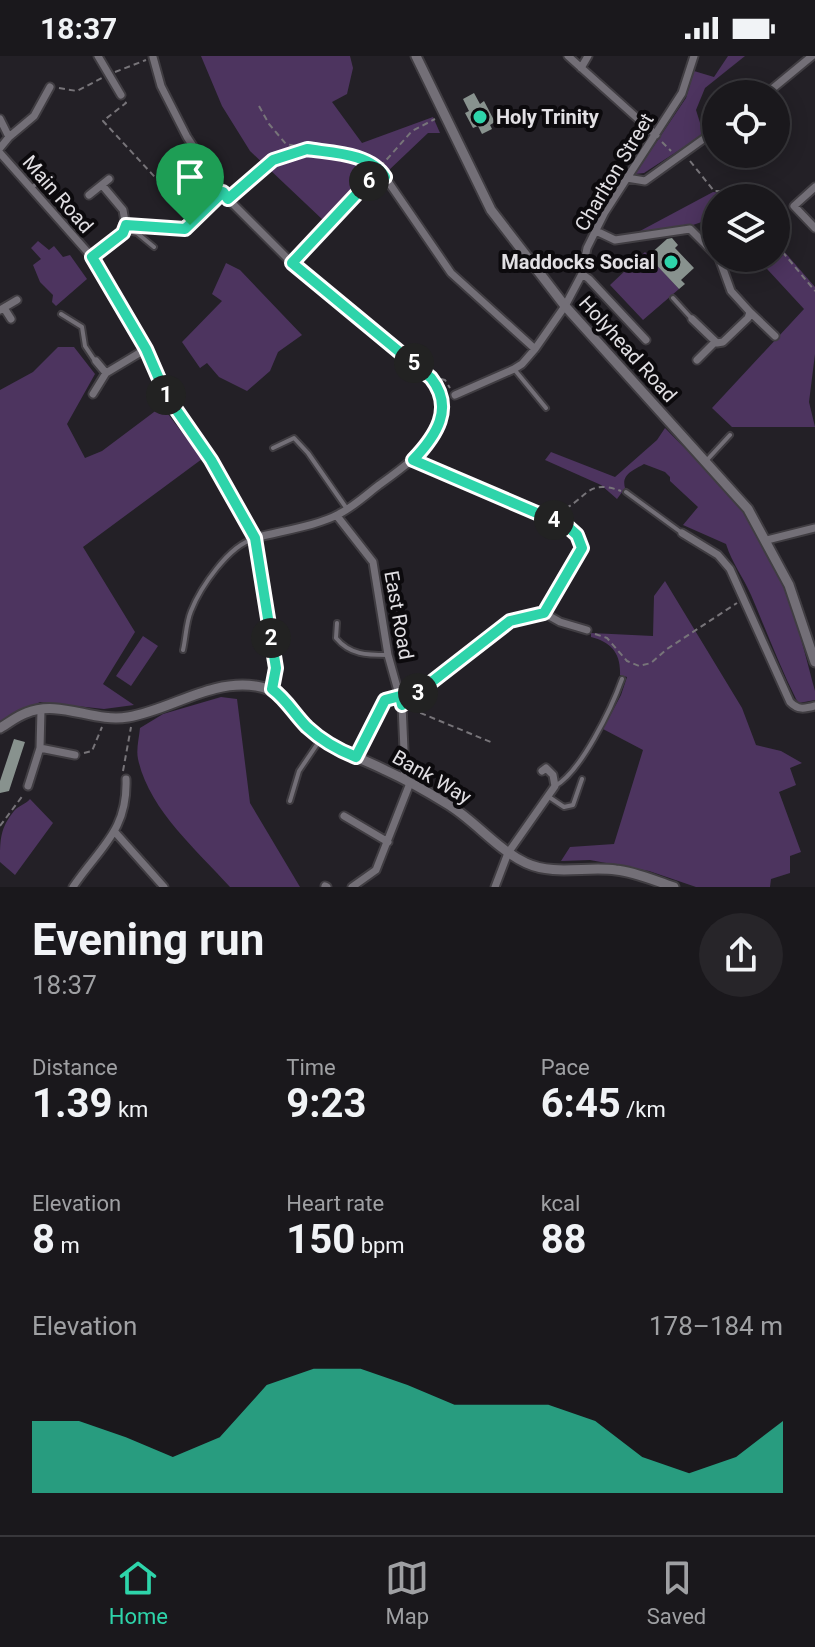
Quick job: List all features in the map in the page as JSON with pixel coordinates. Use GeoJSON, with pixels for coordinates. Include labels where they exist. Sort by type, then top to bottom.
{"type":"FeatureCollection","features":[{"type":"Feature","properties":{"kind":"street"},"geometry":{"type":"LineString","coordinates":[[98,56],[121,95]]}},
{"type":"Feature","properties":{"kind":"street","name":"Holyhead Road"},"geometry":{"type":"LineString","coordinates":[[416,56],[491,210],[565,306],[748,509],[789,585],[815,662]]}},
{"type":"Feature","properties":{"kind":"street"},"geometry":{"type":"LineString","coordinates":[[568,56],[656,135]]}},
{"type":"Feature","properties":{"kind":"street"},"geometry":{"type":"LineString","coordinates":[[581,68],[588,56]]}},
{"type":"Feature","properties":{"kind":"street","name":"Charlton Street"},"geometry":{"type":"LineString","coordinates":[[455,395],[514,369],[535,349],[565,306],[582,274],[587,248],[596,231],[682,93],[694,56]]}},
{"type":"Feature","properties":{"kind":"street"},"geometry":{"type":"LineString","coordinates":[[783,80],[812,56]]}},
{"type":"Feature","properties":{"kind":"street"},"geometry":{"type":"LineString","coordinates":[[153,57],[161,86],[187,137],[226,196],[292,263],[431,378],[442,397],[439,426],[434,437],[413,460],[337,516],[255,538]]}},
{"type":"Feature","properties":{"kind":"street"},"geometry":{"type":"LineString","coordinates":[[0,150],[9,137],[34,116],[50,87]]}},
{"type":"Feature","properties":{"kind":"street"},"geometry":{"type":"LineString","coordinates":[[0,119],[9,137]]}},
{"type":"Feature","properties":{"kind":"street"},"geometry":{"type":"LineString","coordinates":[[627,178],[645,181],[702,140]]}},
{"type":"Feature","properties":{"kind":"street","name":"Main Road"},"geometry":{"type":"LineString","coordinates":[[0,150],[92,257],[146,349],[166,395],[211,460],[255,538],[276,668],[272,689]]}},
{"type":"Feature","properties":{"kind":"street"},"geometry":{"type":"LineString","coordinates":[[292,263],[367,183],[385,177],[451,273],[535,349]]}},
{"type":"Feature","properties":{"kind":"street"},"geometry":{"type":"LineString","coordinates":[[89,195],[109,179]]}},
{"type":"Feature","properties":{"kind":"street"},"geometry":{"type":"LineString","coordinates":[[92,257],[116,240],[125,228],[123,210],[102,185]]}},
{"type":"Feature","properties":{"kind":"street"},"geometry":{"type":"LineString","coordinates":[[815,187],[794,206],[815,228]]}},
{"type":"Feature","properties":{"kind":"street"},"geometry":{"type":"LineString","coordinates":[[596,231],[615,240],[690,229],[702,241]]}},
{"type":"Feature","properties":{"kind":"street"},"geometry":{"type":"LineString","coordinates":[[724,272],[731,291],[775,336]]}},
{"type":"Feature","properties":{"kind":"street"},"geometry":{"type":"LineString","coordinates":[[582,274],[646,340]]}},
{"type":"Feature","properties":{"kind":"street"},"geometry":{"type":"LineString","coordinates":[[11,319],[2,309],[17,300]]}},
{"type":"Feature","properties":{"kind":"street"},"geometry":{"type":"LineString","coordinates":[[692,319],[715,342],[723,342],[748,318],[750,312]]}},
{"type":"Feature","properties":{"kind":"street"},"geometry":{"type":"LineString","coordinates":[[697,360],[715,342]]}},
{"type":"Feature","properties":{"kind":"street"},"geometry":{"type":"LineString","coordinates":[[93,394],[106,373],[146,349]]}},
{"type":"Feature","properties":{"kind":"street"},"geometry":{"type":"LineString","coordinates":[[96,361],[106,373]]}},
{"type":"Feature","properties":{"kind":"street"},"geometry":{"type":"LineString","coordinates":[[413,460],[544,515],[573,531],[582,548],[544,613]]}},
{"type":"Feature","properties":{"kind":"street","name":"East Road"},"geometry":{"type":"LineString","coordinates":[[337,516],[373,562],[388,655],[402,705],[406,780],[388,842],[376,870],[352,887]]}},
{"type":"Feature","properties":{"kind":"street"},"geometry":{"type":"LineString","coordinates":[[767,540],[815,528]]}},
{"type":"Feature","properties":{"kind":"street"},"geometry":{"type":"LineString","coordinates":[[682,533],[715,553],[730,569],[790,702],[802,709],[815,706]]}},
{"type":"Feature","properties":{"kind":"street"},"geometry":{"type":"LineString","coordinates":[[715,553],[721,544]]}},
{"type":"Feature","properties":{"kind":"street"},"geometry":{"type":"LineString","coordinates":[[402,705],[510,621],[544,613],[560,622],[587,630]]}},
{"type":"Feature","properties":{"kind":"street"},"geometry":{"type":"LineString","coordinates":[[0,728],[27,712],[60,708],[103,718],[134,716],[213,689],[242,685],[272,689]]}},
{"type":"Feature","properties":{"kind":"street","name":"Bank Way"},"geometry":{"type":"LineString","coordinates":[[272,689],[286,699],[307,726],[322,738],[452,807],[508,853],[537,867],[615,870],[674,887]]}},
{"type":"Feature","properties":{"kind":"street"},"geometry":{"type":"LineString","coordinates":[[28,786],[40,748],[41,710]]}},
{"type":"Feature","properties":{"kind":"street"},"geometry":{"type":"LineString","coordinates":[[40,748],[75,755]]}},
{"type":"Feature","properties":{"kind":"street"},"geometry":{"type":"LineString","coordinates":[[495,887],[508,853],[555,786],[553,775],[546,768],[542,771]]}},
{"type":"Feature","properties":{"kind":"street"},"geometry":{"type":"LineString","coordinates":[[73,887],[115,832],[126,807],[126,779]]}},
{"type":"Feature","properties":{"kind":"street"},"geometry":{"type":"LineString","coordinates":[[344,816],[388,842]]}},
{"type":"Feature","properties":{"kind":"street"},"geometry":{"type":"LineString","coordinates":[[115,832],[164,887]]}},
{"type":"Feature","properties":{"kind":"lane"},"geometry":{"type":"LineString","coordinates":[[31,188],[44,178]]}},
{"type":"Feature","properties":{"kind":"lane"},"geometry":{"type":"LineString","coordinates":[[125,228],[154,247]]}},
{"type":"Feature","properties":{"kind":"lane"},"geometry":{"type":"LineString","coordinates":[[673,298],[692,319]]}},
{"type":"Feature","properties":{"kind":"lane"},"geometry":{"type":"LineString","coordinates":[[61,314],[82,327],[85,346],[96,361]]}},
{"type":"Feature","properties":{"kind":"lane"},"geometry":{"type":"LineString","coordinates":[[514,369],[546,408]]}},
{"type":"Feature","properties":{"kind":"lane"},"geometry":{"type":"LineString","coordinates":[[705,463],[730,435]]}},
{"type":"Feature","properties":{"kind":"lane"},"geometry":{"type":"LineString","coordinates":[[273,448],[294,438],[347,509]]}},
{"type":"Feature","properties":{"kind":"lane"},"geometry":{"type":"LineString","coordinates":[[626,492],[682,533]]}},
{"type":"Feature","properties":{"kind":"lane"},"geometry":{"type":"LineString","coordinates":[[183,650],[189,617],[204,588],[238,545],[255,538]]}},
{"type":"Feature","properties":{"kind":"lane"},"geometry":{"type":"LineString","coordinates":[[337,623],[336,638],[342,645],[358,654],[388,655]]}},
{"type":"Feature","properties":{"kind":"lane"},"geometry":{"type":"LineString","coordinates":[[555,786],[565,780],[595,737],[622,679]]}},
{"type":"Feature","properties":{"kind":"lane"},"geometry":{"type":"LineString","coordinates":[[290,801],[299,771],[322,738]]}},
{"type":"Feature","properties":{"kind":"lane"},"geometry":{"type":"LineString","coordinates":[[549,797],[564,807],[573,805],[582,779]]}},
{"type":"Feature","properties":{"kind":"path"},"geometry":{"type":"LineString","coordinates":[[50,87],[77,91],[153,57]]}},
{"type":"Feature","properties":{"kind":"path"},"geometry":{"type":"LineString","coordinates":[[121,95],[126,103],[103,121],[165,188],[190,225]]}},
{"type":"Feature","properties":{"kind":"path"},"geometry":{"type":"LineString","coordinates":[[259,106],[286,144],[356,158],[379,168],[385,177]]}},
{"type":"Feature","properties":{"kind":"path"},"geometry":{"type":"LineString","coordinates":[[379,168],[412,131],[443,115]]}},
{"type":"Feature","properties":{"kind":"path"},"geometry":{"type":"LineString","coordinates":[[656,135],[678,158],[688,158],[708,184]]}},
{"type":"Feature","properties":{"kind":"path"},"geometry":{"type":"LineString","coordinates":[[125,228],[185,229],[273,160],[307,149]]}},
{"type":"Feature","properties":{"kind":"path"},"geometry":{"type":"LineString","coordinates":[[790,261],[815,291]]}},
{"type":"Feature","properties":{"kind":"path"},"geometry":{"type":"LineString","coordinates":[[445,380],[455,395]]}},
{"type":"Feature","properties":{"kind":"path"},"geometry":{"type":"LineString","coordinates":[[544,515],[562,510],[595,486],[604,484],[626,492]]}},
{"type":"Feature","properties":{"kind":"path"},"geometry":{"type":"LineString","coordinates":[[587,630],[607,638],[627,661],[639,666],[651,663],[743,599]]}},
{"type":"Feature","properties":{"kind":"path"},"geometry":{"type":"LineString","coordinates":[[622,679],[627,661]]}},
{"type":"Feature","properties":{"kind":"path"},"geometry":{"type":"LineString","coordinates":[[356,757],[385,700],[400,696]]}},
{"type":"Feature","properties":{"kind":"path"},"geometry":{"type":"LineString","coordinates":[[402,705],[493,743]]}},
{"type":"Feature","properties":{"kind":"path"},"geometry":{"type":"LineString","coordinates":[[126,779],[123,775],[124,757],[134,716]]}},
{"type":"Feature","properties":{"kind":"path"},"geometry":{"type":"LineString","coordinates":[[75,755],[92,751],[98,741],[103,718]]}},
{"type":"Feature","properties":{"kind":"path"},"geometry":{"type":"LineString","coordinates":[[0,826],[28,786]]}},
{"type":"Feature","properties":{"kind":"shaded area"},"geometry":{"type":"Polygon","coordinates":[[[201,56],[350,56],[353,68],[347,94],[332,102],[362,143],[433,117],[440,133],[428,133],[388,171],[365,178],[324,221],[250,151],[222,106],[201,56]]]}},
{"type":"Feature","properties":{"kind":"shaded area"},"geometry":{"type":"Polygon","coordinates":[[[728,56],[745,56],[715,80],[702,80],[702,95],[696,110],[702,135],[644,173],[635,174],[686,98],[694,71],[714,77],[728,56]]]}},
{"type":"Feature","properties":{"kind":"shaded area"},"geometry":{"type":"Polygon","coordinates":[[[702,198],[702,222],[640,231],[702,198]]]}},
{"type":"Feature","properties":{"kind":"shaded area"},"geometry":{"type":"Polygon","coordinates":[[[38,241],[49,250],[54,246],[63,257],[70,255],[87,279],[56,306],[52,302],[53,295],[40,282],[33,265],[41,259],[31,248],[38,241]]]}},
{"type":"Feature","properties":{"kind":"shaded area"},"geometry":{"type":"Polygon","coordinates":[[[645,252],[679,289],[643,320],[610,285],[645,252]]]}},
{"type":"Feature","properties":{"kind":"shaded area"},"geometry":{"type":"Polygon","coordinates":[[[790,258],[815,287],[815,354],[809,402],[815,427],[732,427],[712,408],[804,309],[770,272],[790,272],[790,258]]]}},
{"type":"Feature","properties":{"kind":"shaded area"},"geometry":{"type":"Polygon","coordinates":[[[226,263],[240,270],[302,335],[278,352],[270,371],[247,391],[219,377],[207,363],[200,368],[182,342],[222,301],[212,294],[226,263]]]}},
{"type":"Feature","properties":{"kind":"shaded area"},"geometry":{"type":"Polygon","coordinates":[[[58,347],[74,347],[95,374],[67,424],[85,458],[102,451],[162,406],[202,459],[83,547],[135,632],[103,684],[134,705],[104,709],[40,702],[0,723],[0,390],[33,372],[58,347]]]}},
{"type":"Feature","properties":{"kind":"shaded area"},"geometry":{"type":"Polygon","coordinates":[[[665,428],[733,499],[765,543],[791,604],[815,700],[799,703],[796,699],[726,544],[683,525],[698,507],[670,481],[665,472],[644,464],[636,468],[625,479],[625,488],[617,499],[601,485],[545,460],[551,452],[615,477],[657,440],[665,428]]]}},
{"type":"Feature","properties":{"kind":"shaded area"},"geometry":{"type":"Polygon","coordinates":[[[665,581],[742,708],[756,745],[781,751],[802,763],[790,768],[796,785],[779,792],[801,852],[790,856],[790,873],[771,879],[770,887],[696,887],[649,871],[590,860],[561,861],[570,847],[614,844],[643,750],[603,729],[627,677],[620,675],[619,660],[613,650],[591,637],[591,633],[653,636],[654,596],[665,581]]]}},
{"type":"Feature","properties":{"kind":"shaded area"},"geometry":{"type":"Polygon","coordinates":[[[143,636],[158,646],[131,686],[116,676],[143,636]]]}},
{"type":"Feature","properties":{"kind":"shaded area"},"geometry":{"type":"Polygon","coordinates":[[[221,697],[237,699],[250,803],[300,887],[230,887],[163,812],[144,778],[137,755],[140,728],[163,714],[221,697]]]}},
{"type":"Feature","properties":{"kind":"shaded area"},"geometry":{"type":"Polygon","coordinates":[[[30,799],[53,823],[15,875],[0,862],[2,835],[14,811],[30,799]]]}},
{"type":"Feature","properties":{"kind":"building","name":"Holy Trinity"},"geometry":{"type":"Polygon","coordinates":[[[474,93],[480,104],[484,101],[495,122],[490,125],[492,129],[482,134],[478,126],[473,128],[465,113],[469,111],[463,99],[474,93]]]}},
{"type":"Feature","properties":{"kind":"building","name":"Maddocks Social"},"geometry":{"type":"Polygon","coordinates":[[[672,238],[678,245],[675,248],[694,268],[681,280],[685,284],[679,289],[648,256],[672,238]]]}},
{"type":"Feature","properties":{"kind":"building"},"geometry":{"type":"Polygon","coordinates":[[[14,739],[25,742],[9,791],[0,793],[0,781],[14,739]]]}},
{"type":"Feature","properties":{"kind":"place","name":"Holy Trinity"},"geometry":{"type":"Point","coordinates":[480,117]}},
{"type":"Feature","properties":{"kind":"place","name":"Maddocks Social"},"geometry":{"type":"Point","coordinates":[671,262]}},
{"type":"Feature","properties":{"kind":"route"},"geometry":{"type":"LineString","coordinates":[[307,149],[356,158],[379,168],[385,177],[367,183],[292,263],[438,387],[442,397],[439,426],[434,437],[413,460],[544,515],[570,529],[581,542],[580,554],[544,613],[510,621],[402,705],[400,696],[385,700],[356,757],[307,726],[286,699],[272,689],[276,668],[255,538],[211,460],[166,395],[146,349],[92,257],[116,240],[126,225],[185,229],[190,225],[223,192],[228,199],[273,160],[307,149]]}}]}
